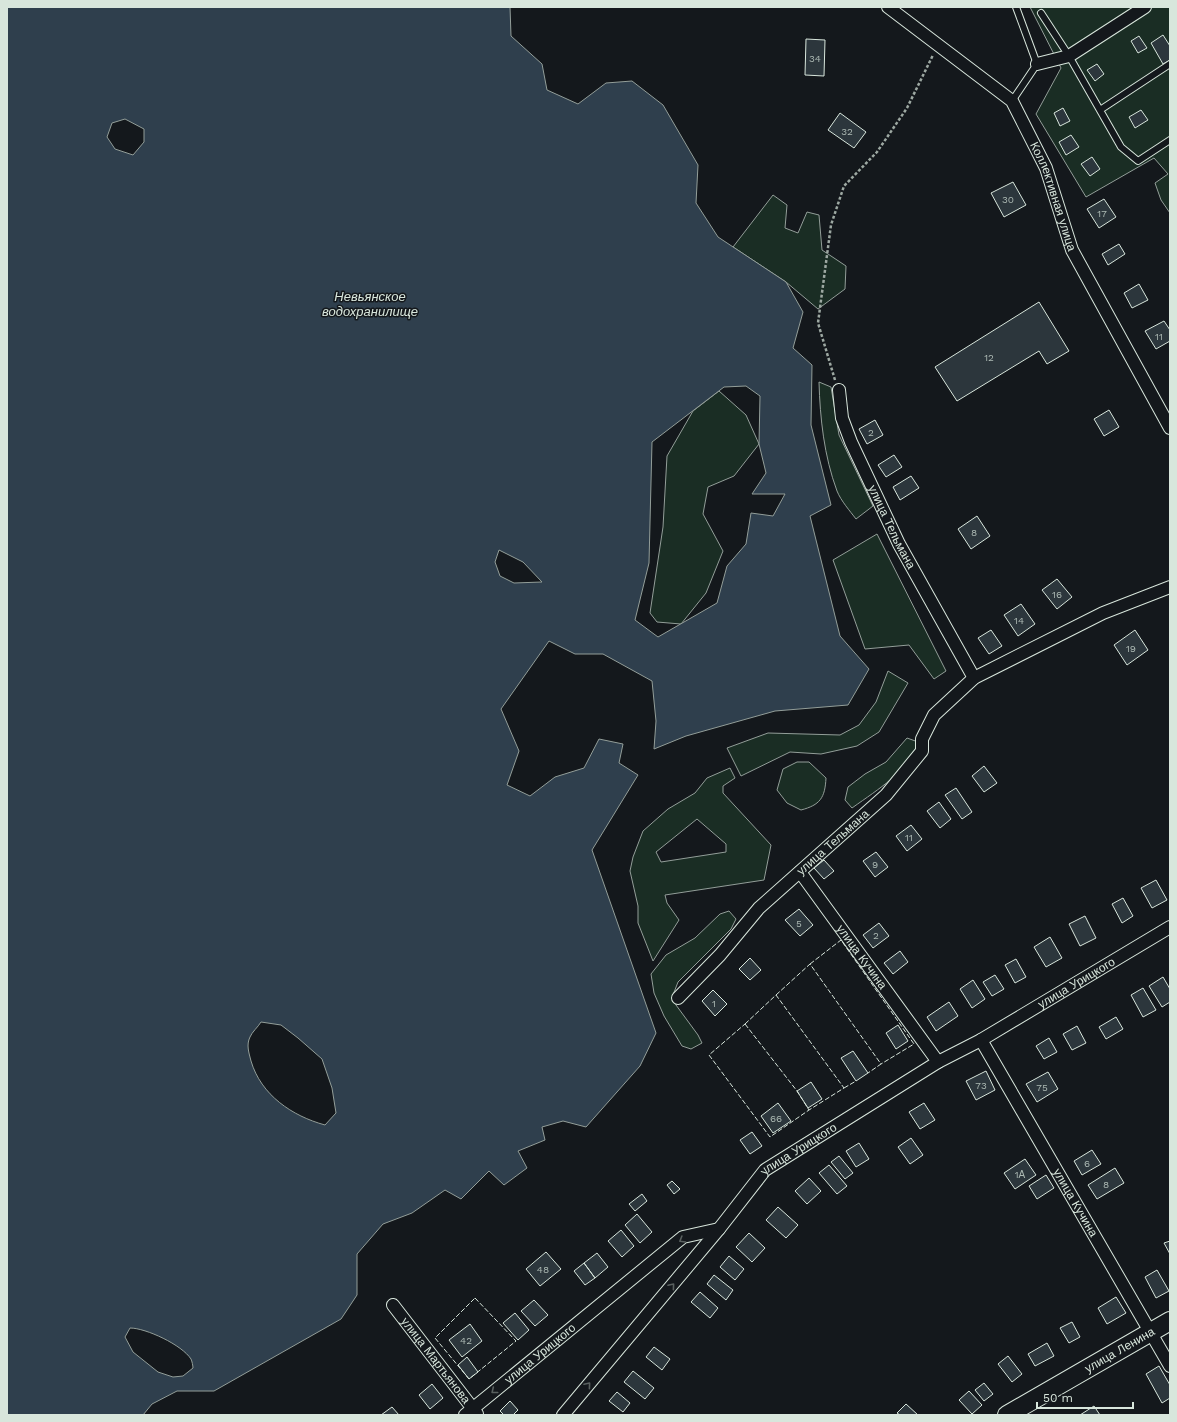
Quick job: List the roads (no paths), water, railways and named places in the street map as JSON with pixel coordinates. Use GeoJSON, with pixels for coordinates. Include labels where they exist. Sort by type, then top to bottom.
{"type":"FeatureCollection","features":[{"type":"Feature","properties":{"kind":"main road","name":"улица Ленина"},"geometry":{"type":"LineString","coordinates":[[1007,1415],[1170,1321]]}},
{"type":"Feature","properties":{"kind":"street","name":"Коллективная улица"},"geometry":{"type":"LineString","coordinates":[[888,7],[937,46],[1012,101],[1046,168],[1072,250],[1170,428]]}},
{"type":"Feature","properties":{"kind":"street"},"geometry":{"type":"LineString","coordinates":[[1037,64],[1069,56],[1145,7]]}},
{"type":"Feature","properties":{"kind":"street","name":"улица Тельмана"},"geometry":{"type":"LineString","coordinates":[[839,390],[842,418],[857,456],[899,544],[974,678]]}},
{"type":"Feature","properties":{"kind":"street","name":"улица Тельмана"},"geometry":{"type":"LineString","coordinates":[[678,998],[720,955],[759,908],[886,796],[905,775],[922,751],[922,739],[934,715],[974,678],[1103,613],[1170,587]]}},
{"type":"Feature","properties":{"kind":"street","name":"улица Кучина"},"geometry":{"type":"LineString","coordinates":[[800,872],[938,1062]]}},
{"type":"Feature","properties":{"kind":"street","name":"улица Урицкого"},"geometry":{"type":"LineString","coordinates":[[471,1413],[683,1237],[719,1229],[765,1170],[938,1062],[981,1040],[1170,927]]}},
{"type":"Feature","properties":{"kind":"street","name":"улица Кучина"},"geometry":{"type":"LineString","coordinates":[[981,1040],[1170,1366]]}},
{"type":"Feature","properties":{"kind":"street"},"geometry":{"type":"LineString","coordinates":[[563,1415],[719,1229]]}},
{"type":"Feature","properties":{"kind":"street","name":"улица Мартьянова"},"geometry":{"type":"LineString","coordinates":[[393,1306],[471,1413]]}},
{"type":"Feature","properties":{"kind":"lane"},"geometry":{"type":"LineString","coordinates":[[1012,101],[1037,64],[1016,7]]}},
{"type":"Feature","properties":{"kind":"lane"},"geometry":{"type":"LineString","coordinates":[[1041,12],[1069,56],[1121,147],[1138,161],[1170,140]]}},
{"type":"Feature","properties":{"kind":"lane"},"geometry":{"type":"LineString","coordinates":[[1100,110],[1170,64]]}},
{"type":"Feature","properties":{"kind":"water","name":"Невьянское водохранилище"},"geometry":{"type":"Polygon","coordinates":[[[7,7],[510,7],[511,36],[542,64],[547,90],[578,104],[606,83],[632,81],[663,105],[698,165],[696,203],[718,237],[786,282],[803,312],[793,348],[812,365],[811,425],[831,505],[810,516],[840,636],[869,669],[848,705],[775,711],[686,736],[654,749],[656,721],[652,681],[603,654],[575,654],[549,641],[501,709],[519,751],[507,785],[530,796],[555,777],[584,768],[599,739],[623,744],[619,763],[638,775],[592,850],[656,1033],[640,1066],[586,1127],[563,1121],[542,1127],[545,1140],[518,1151],[527,1168],[504,1185],[489,1171],[461,1199],[445,1190],[412,1213],[383,1224],[357,1254],[357,1295],[341,1319],[214,1391],[177,1391],[152,1404],[143,1415],[7,1415],[7,7]],[[125,119],[112,123],[107,137],[115,149],[133,155],[144,142],[144,129],[125,119]],[[746,386],[724,387],[652,442],[649,563],[635,620],[658,637],[717,603],[727,566],[746,544],[751,513],[773,516],[785,494],[752,494],[766,473],[759,444],[760,396],[746,386]],[[499,550],[495,562],[500,576],[514,583],[542,582],[523,562],[499,550]],[[261,1022],[251,1035],[248,1046],[251,1061],[262,1084],[270,1094],[290,1110],[325,1125],[336,1113],[332,1088],[322,1059],[281,1025],[261,1022]],[[130,1328],[125,1337],[133,1352],[158,1372],[173,1377],[183,1376],[193,1368],[191,1359],[180,1348],[154,1334],[130,1328]]]}}]}
